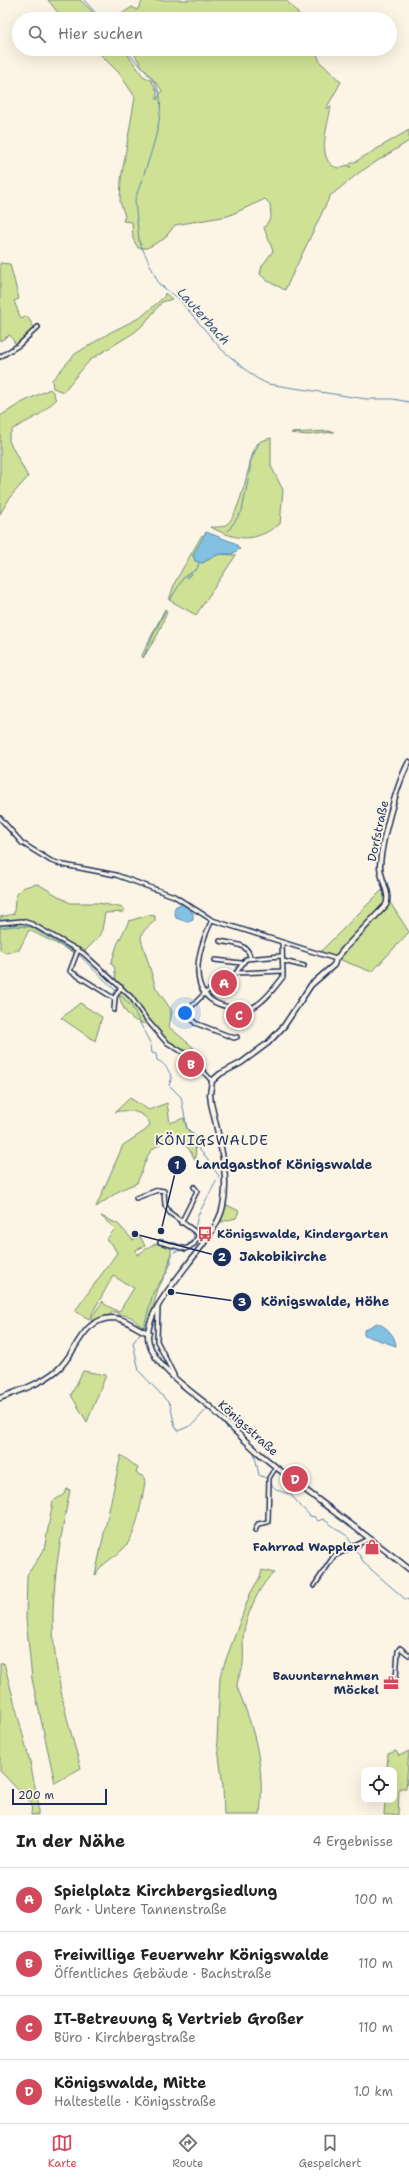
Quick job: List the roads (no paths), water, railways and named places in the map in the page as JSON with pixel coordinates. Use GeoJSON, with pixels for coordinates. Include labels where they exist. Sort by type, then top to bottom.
{"type":"FeatureCollection","features":[{"type":"Feature","properties":{"kind":"street"},"geometry":{"type":"LineString","coordinates":[[0,357],[19,345],[38,327]]}},
{"type":"Feature","properties":{"kind":"street","name":"Dorfstraße"},"geometry":{"type":"LineString","coordinates":[[336,958],[386,905],[388,896],[380,872],[382,855],[398,789],[409,762]]}},
{"type":"Feature","properties":{"kind":"street"},"geometry":{"type":"LineString","coordinates":[[0,818],[22,843],[51,861],[116,875],[170,894],[212,920],[282,943],[336,958],[334,965],[311,984],[284,1026],[268,1043],[241,1063],[220,1074],[212,1081],[210,1103],[222,1156],[225,1192],[219,1220],[158,1306],[147,1332],[126,1320],[114,1318],[98,1322],[86,1330],[58,1370],[42,1380],[0,1398]]}},
{"type":"Feature","properties":{"kind":"street"},"geometry":{"type":"LineString","coordinates":[[212,920],[203,941],[198,959],[199,981],[204,993],[220,1005],[243,1009],[254,1008],[260,1004],[283,977],[282,943]]}},
{"type":"Feature","properties":{"kind":"street"},"geometry":{"type":"LineString","coordinates":[[0,923],[22,921],[32,924],[77,951],[121,987],[166,1042],[189,1056],[212,1081]]}},
{"type":"Feature","properties":{"kind":"street"},"geometry":{"type":"LineString","coordinates":[[220,941],[244,946],[249,950],[250,957]]}},
{"type":"Feature","properties":{"kind":"street"},"geometry":{"type":"LineString","coordinates":[[77,951],[70,971],[115,999]]}},
{"type":"Feature","properties":{"kind":"street"},"geometry":{"type":"LineString","coordinates":[[236,973],[241,963],[250,957],[282,956]]}},
{"type":"Feature","properties":{"kind":"street"},"geometry":{"type":"LineString","coordinates":[[215,960],[241,963]]}},
{"type":"Feature","properties":{"kind":"street"},"geometry":{"type":"LineString","coordinates":[[283,961],[304,966]]}},
{"type":"Feature","properties":{"kind":"street"},"geometry":{"type":"LineString","coordinates":[[237,1037],[234,1038],[193,1022],[190,1016],[191,1009],[204,993],[236,973],[283,971]]}},
{"type":"Feature","properties":{"kind":"street"},"geometry":{"type":"LineString","coordinates":[[114,1010],[115,999],[121,987]]}},
{"type":"Feature","properties":{"kind":"street"},"geometry":{"type":"LineString","coordinates":[[182,1223],[197,1191],[194,1187]]}},
{"type":"Feature","properties":{"kind":"street"},"geometry":{"type":"LineString","coordinates":[[136,1198],[158,1190],[164,1191],[167,1209],[182,1223],[206,1239]]}},
{"type":"Feature","properties":{"kind":"street"},"geometry":{"type":"LineString","coordinates":[[160,1242],[183,1249],[192,1247],[199,1235]]}},
{"type":"Feature","properties":{"kind":"street"},"geometry":{"type":"LineString","coordinates":[[158,1306],[157,1341],[174,1375]]}},
{"type":"Feature","properties":{"kind":"street","name":"Königsstraße"},"geometry":{"type":"LineString","coordinates":[[147,1332],[149,1343],[164,1367],[276,1467],[409,1569]]}},
{"type":"Feature","properties":{"kind":"street"},"geometry":{"type":"LineString","coordinates":[[255,1531],[258,1524],[268,1522],[269,1480],[276,1467]]}},
{"type":"Feature","properties":{"kind":"street"},"geometry":{"type":"LineString","coordinates":[[314,1586],[334,1556],[369,1539]]}},
{"type":"Feature","properties":{"kind":"street"},"geometry":{"type":"LineString","coordinates":[[396,1678],[400,1648],[409,1655]]}},
{"type":"Feature","properties":{"kind":"water"},"geometry":{"type":"Polygon","coordinates":[[[206,532],[235,543],[240,549],[232,554],[219,554],[202,563],[195,561],[193,555],[206,532]]]}},
{"type":"Feature","properties":{"kind":"water"},"geometry":{"type":"Polygon","coordinates":[[[184,904],[193,913],[193,919],[187,922],[176,918],[174,910],[176,906],[184,904]]]}},
{"type":"Feature","properties":{"kind":"water"},"geometry":{"type":"Polygon","coordinates":[[[377,1323],[390,1332],[394,1338],[396,1346],[364,1335],[364,1330],[377,1323]]]}},
{"type":"Feature","properties":{"kind":"waterway","name":"Lauterbach"},"geometry":{"type":"LineString","coordinates":[[84,0],[95,12]]}},
{"type":"Feature","properties":{"kind":"waterway","name":"Lauterbach"},"geometry":{"type":"LineString","coordinates":[[131,56],[154,82],[160,98],[158,127],[135,200],[139,241],[159,284],[178,298],[221,349],[256,378],[268,384],[366,399],[393,399],[409,402]]}},
{"type":"Feature","properties":{"kind":"waterway"},"geometry":{"type":"LineString","coordinates":[[228,531],[242,511],[250,470],[250,462],[259,443]]}},
{"type":"Feature","properties":{"kind":"waterway"},"geometry":{"type":"LineString","coordinates":[[170,600],[184,577],[197,569],[199,563]]}},
{"type":"Feature","properties":{"kind":"waterway"},"geometry":{"type":"LineString","coordinates":[[186,578],[192,574]]}},
{"type":"Feature","properties":{"kind":"waterway"},"geometry":{"type":"LineString","coordinates":[[148,646],[165,611]]}},
{"type":"Feature","properties":{"kind":"waterway"},"geometry":{"type":"LineString","coordinates":[[144,656],[147,649]]}},
{"type":"Feature","properties":{"kind":"waterway"},"geometry":{"type":"LineString","coordinates":[[0,928],[15,926],[31,927],[80,956],[117,992]]}},
{"type":"Feature","properties":{"kind":"waterway"},"geometry":{"type":"LineString","coordinates":[[119,994],[132,1007],[151,1045],[152,1053],[156,1054],[157,1060],[160,1061],[170,1073],[172,1078],[169,1085],[181,1097],[187,1128],[196,1137],[196,1146],[207,1158],[210,1165]]}},
{"type":"Feature","properties":{"kind":"waterway"},"geometry":{"type":"LineString","coordinates":[[195,1229],[198,1215],[219,1176],[213,1168]]}},
{"type":"Feature","properties":{"kind":"waterway"},"geometry":{"type":"LineString","coordinates":[[185,1247],[193,1239],[194,1234]]}},
{"type":"Feature","properties":{"kind":"waterway"},"geometry":{"type":"LineString","coordinates":[[174,1252],[183,1250]]}},
{"type":"Feature","properties":{"kind":"waterway"},"geometry":{"type":"LineString","coordinates":[[143,1330],[153,1293],[167,1272],[171,1254]]}},
{"type":"Feature","properties":{"kind":"waterway"},"geometry":{"type":"LineString","coordinates":[[141,1332],[133,1343],[139,1371],[170,1404],[175,1427],[178,1431],[192,1425],[206,1410],[212,1411],[225,1426],[254,1452],[259,1475],[268,1479]]}},
{"type":"Feature","properties":{"kind":"waterway"},"geometry":{"type":"LineString","coordinates":[[270,1481],[275,1489],[290,1494],[310,1516],[315,1517],[318,1521],[323,1519],[347,1536],[365,1564],[405,1599],[409,1600]]}},
{"type":"Feature","properties":{"kind":"place","name":"Spielplatz Kirchbergsiedlung"},"geometry":{"type":"Point","coordinates":[224,983]}},
{"type":"Feature","properties":{"kind":"place","name":"IT-Betreuung & Vertrieb Großer"},"geometry":{"type":"Point","coordinates":[239,1015]}},
{"type":"Feature","properties":{"kind":"place","name":"Freiwillige Feuerwehr Königswalde"},"geometry":{"type":"Point","coordinates":[191,1064]}},
{"type":"Feature","properties":{"kind":"place","name":"Landgasthof Königswalde"},"geometry":{"type":"Point","coordinates":[161,1231]}},
{"type":"Feature","properties":{"kind":"place","name":"Jakobikirche"},"geometry":{"type":"Point","coordinates":[135,1234]}},
{"type":"Feature","properties":{"kind":"place","name":"Königswalde, Kindergarten"},"geometry":{"type":"Point","coordinates":[205,1234]}},
{"type":"Feature","properties":{"kind":"place","name":"Königswalde, Höhe"},"geometry":{"type":"Point","coordinates":[171,1292]}},
{"type":"Feature","properties":{"kind":"place","name":"Königswalde, Mitte"},"geometry":{"type":"Point","coordinates":[295,1479]}},
{"type":"Feature","properties":{"kind":"place","name":"Fahrrad Wappler"},"geometry":{"type":"Point","coordinates":[372,1547]}},
{"type":"Feature","properties":{"kind":"place","name":"Bauunternehmen Möckel"},"geometry":{"type":"Point","coordinates":[391,1683]}},
{"type":"Feature","properties":{"kind":"district","name":"KÖNIGSWALDE"},"geometry":{"type":"Point","coordinates":[212,1140]}}]}
